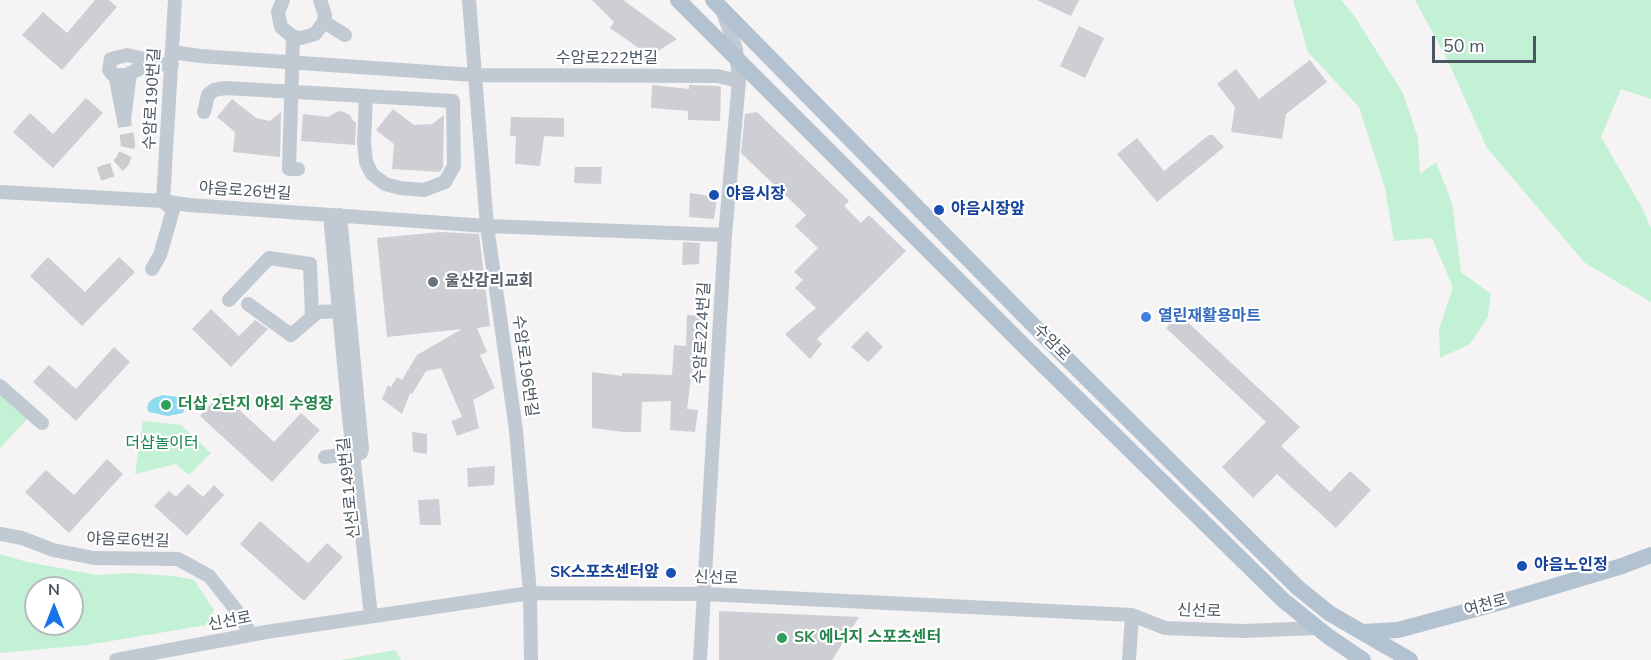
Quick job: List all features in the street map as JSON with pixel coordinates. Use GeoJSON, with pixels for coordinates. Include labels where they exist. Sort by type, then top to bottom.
{"type":"FeatureCollection","features":[{"type":"Feature","properties":{"kind":"main road","name":"수암로"},"geometry":{"type":"LineString","coordinates":[[678,0],[1282,600],[1363,660]]}},
{"type":"Feature","properties":{"kind":"main road"},"geometry":{"type":"LineString","coordinates":[[695,0],[710,33],[718,25],[719,3]]}},
{"type":"Feature","properties":{"kind":"main road","name":"수암로"},"geometry":{"type":"LineString","coordinates":[[719,3],[1042,334],[1297,587],[1315,603],[1410,660]]}},
{"type":"Feature","properties":{"kind":"main road","name":"여천로"},"geometry":{"type":"LineString","coordinates":[[1318,628],[1361,632],[1398,630],[1498,603],[1622,566],[1651,555]]}},
{"type":"Feature","properties":{"kind":"street","name":"수암로190번길"},"geometry":{"type":"LineString","coordinates":[[152,269],[160,255],[173,210],[164,201],[175,0]]}},
{"type":"Feature","properties":{"kind":"street"},"geometry":{"type":"LineString","coordinates":[[283,0],[278,19],[286,33],[293,37],[308,38],[320,29],[324,22],[325,15],[320,0]]}},
{"type":"Feature","properties":{"kind":"street","name":"수암로196번길"},"geometry":{"type":"LineString","coordinates":[[469,0],[487,226],[516,430],[530,593],[531,660]]}},
{"type":"Feature","properties":{"kind":"street","name":"수암로224번길"},"geometry":{"type":"LineString","coordinates":[[700,660],[725,235],[739,81],[733,36],[719,3]]}},
{"type":"Feature","properties":{"kind":"street"},"geometry":{"type":"LineString","coordinates":[[324,22],[345,35]]}},
{"type":"Feature","properties":{"kind":"street"},"geometry":{"type":"LineString","coordinates":[[293,37],[290,169],[297,169]]}},
{"type":"Feature","properties":{"kind":"street","name":"수암로222번길"},"geometry":{"type":"LineString","coordinates":[[115,75],[110,73],[108,66],[111,59],[117,56],[134,56],[141,58],[145,63],[172,59],[294,63],[474,75],[717,76],[739,81]]}},
{"type":"Feature","properties":{"kind":"street"},"geometry":{"type":"LineString","coordinates":[[130,73],[124,120],[115,75],[130,73],[143,67],[145,63]]}},
{"type":"Feature","properties":{"kind":"street"},"geometry":{"type":"LineString","coordinates":[[204,112],[208,95],[214,90],[225,88],[292,93],[366,96],[453,101],[454,166],[445,182],[424,190],[400,188],[385,184],[372,174],[366,162],[364,142],[366,96]]}},
{"type":"Feature","properties":{"kind":"street","name":"야음로26번길"},"geometry":{"type":"LineString","coordinates":[[0,192],[164,201],[196,206],[487,226],[725,235]]}},
{"type":"Feature","properties":{"kind":"street"},"geometry":{"type":"LineString","coordinates":[[325,457],[358,453],[339,311],[335,215]]}},
{"type":"Feature","properties":{"kind":"street","name":"신선로149번길"},"geometry":{"type":"LineString","coordinates":[[335,215],[375,615]]}},
{"type":"Feature","properties":{"kind":"street"},"geometry":{"type":"LineString","coordinates":[[229,300],[269,258],[310,264],[312,317]]}},
{"type":"Feature","properties":{"kind":"street"},"geometry":{"type":"LineString","coordinates":[[248,304],[291,335],[318,312],[339,311]]}},
{"type":"Feature","properties":{"kind":"street"},"geometry":{"type":"LineString","coordinates":[[0,386],[42,423]]}},
{"type":"Feature","properties":{"kind":"street","name":"야음로6번길"},"geometry":{"type":"LineString","coordinates":[[0,534],[22,538],[53,550],[94,558],[178,559],[209,576],[237,610],[251,634]]}},
{"type":"Feature","properties":{"kind":"street","name":"신선로"},"geometry":{"type":"LineString","coordinates":[[116,660],[251,634],[530,593],[704,594],[1132,615],[1165,627],[1243,631],[1318,628]]}},
{"type":"Feature","properties":{"kind":"street"},"geometry":{"type":"LineString","coordinates":[[1129,660],[1132,615]]}},
{"type":"Feature","properties":{"kind":"green space"},"geometry":{"type":"Polygon","coordinates":[[[1293,0],[1341,0],[1355,17],[1403,93],[1418,138],[1420,174],[1436,162],[1452,203],[1461,272],[1491,294],[1488,317],[1470,344],[1440,358],[1439,329],[1453,287],[1432,238],[1394,241],[1385,188],[1359,107],[1308,52],[1293,0]]]}},
{"type":"Feature","properties":{"kind":"green space"},"geometry":{"type":"Polygon","coordinates":[[[1415,0],[1651,0],[1651,99],[1621,89],[1601,137],[1641,206],[1651,228],[1651,302],[1585,263],[1487,148],[1447,59],[1415,0]]]}},
{"type":"Feature","properties":{"kind":"green space"},"geometry":{"type":"Polygon","coordinates":[[[0,386],[32,414],[0,448],[0,386]]]}},
{"type":"Feature","properties":{"kind":"green space","name":"더샵놀이터"},"geometry":{"type":"Polygon","coordinates":[[[143,421],[181,425],[211,453],[189,475],[176,464],[135,474],[143,421]]]}},
{"type":"Feature","properties":{"kind":"green space"},"geometry":{"type":"Polygon","coordinates":[[[0,554],[27,562],[97,575],[130,573],[174,576],[194,580],[214,610],[207,625],[87,645],[0,653],[0,554]]]}},
{"type":"Feature","properties":{"kind":"green space"},"geometry":{"type":"Polygon","coordinates":[[[395,650],[401,660],[341,660],[395,650]]]}},
{"type":"Feature","properties":{"kind":"water","name":"더샵 2단지 야외 수영장"},"geometry":{"type":"Polygon","coordinates":[[[163,395],[178,397],[184,401],[186,404],[183,413],[168,416],[149,412],[147,408],[149,402],[163,395]]]}},
{"type":"Feature","properties":{"kind":"building"},"geometry":{"type":"Polygon","coordinates":[[[95,0],[109,0],[117,7],[62,70],[22,35],[43,12],[67,33],[95,0]]]}},
{"type":"Feature","properties":{"kind":"building"},"geometry":{"type":"Polygon","coordinates":[[[592,0],[623,0],[677,39],[650,56],[610,28],[614,22],[592,0]]]}},
{"type":"Feature","properties":{"kind":"building"},"geometry":{"type":"Polygon","coordinates":[[[1037,0],[1079,0],[1071,16],[1037,0]]]}},
{"type":"Feature","properties":{"kind":"building"},"geometry":{"type":"Polygon","coordinates":[[[1079,26],[1104,38],[1085,78],[1060,66],[1079,26]]]}},
{"type":"Feature","properties":{"kind":"building"},"geometry":{"type":"Polygon","coordinates":[[[1310,60],[1327,82],[1286,114],[1282,139],[1231,132],[1235,107],[1217,84],[1236,69],[1259,99],[1310,60]]]}},
{"type":"Feature","properties":{"kind":"building"},"geometry":{"type":"Polygon","coordinates":[[[652,85],[689,89],[689,85],[721,87],[720,121],[688,120],[688,111],[651,108],[652,85]]]}},
{"type":"Feature","properties":{"kind":"building"},"geometry":{"type":"Polygon","coordinates":[[[86,98],[103,113],[53,168],[13,132],[30,113],[53,134],[86,98]]]}},
{"type":"Feature","properties":{"kind":"building"},"geometry":{"type":"Polygon","coordinates":[[[232,99],[256,118],[270,121],[281,112],[280,157],[233,152],[235,132],[217,117],[232,99]]]}},
{"type":"Feature","properties":{"kind":"building"},"geometry":{"type":"Polygon","coordinates":[[[393,109],[414,125],[432,124],[444,115],[443,167],[440,172],[392,169],[394,144],[376,130],[393,109]]]}},
{"type":"Feature","properties":{"kind":"building"},"geometry":{"type":"Polygon","coordinates":[[[338,111],[350,115],[356,122],[355,145],[301,141],[303,114],[328,117],[338,111]]]}},
{"type":"Feature","properties":{"kind":"building"},"geometry":{"type":"Polygon","coordinates":[[[757,112],[849,201],[844,206],[861,223],[869,215],[906,251],[817,339],[822,344],[810,359],[785,334],[816,308],[795,288],[803,280],[794,272],[818,248],[795,226],[806,215],[741,153],[745,114],[757,112]]]}},
{"type":"Feature","properties":{"kind":"building"},"geometry":{"type":"Polygon","coordinates":[[[511,117],[564,118],[564,137],[544,136],[540,166],[515,164],[516,136],[510,136],[511,117]]]}},
{"type":"Feature","properties":{"kind":"building"},"geometry":{"type":"Polygon","coordinates":[[[1209,135],[1213,135],[1224,147],[1157,202],[1117,154],[1137,138],[1164,171],[1209,135]]]}},
{"type":"Feature","properties":{"kind":"building"},"geometry":{"type":"Polygon","coordinates":[[[575,167],[602,167],[601,184],[574,183],[575,167]]]}},
{"type":"Feature","properties":{"kind":"building"},"geometry":{"type":"Polygon","coordinates":[[[690,193],[717,197],[714,219],[689,217],[690,193]]]}},
{"type":"Feature","properties":{"kind":"building","name":"울산감리교회"},"geometry":{"type":"Polygon","coordinates":[[[441,232],[479,234],[490,326],[477,328],[487,352],[480,355],[495,388],[473,400],[479,428],[457,436],[451,421],[462,417],[441,368],[426,371],[412,394],[410,393],[402,414],[382,399],[388,385],[391,387],[397,377],[402,380],[417,355],[462,329],[387,337],[377,238],[441,232]]]}},
{"type":"Feature","properties":{"kind":"building"},"geometry":{"type":"Polygon","coordinates":[[[683,242],[700,243],[699,264],[682,265],[683,242]]]}},
{"type":"Feature","properties":{"kind":"building"},"geometry":{"type":"Polygon","coordinates":[[[48,257],[85,292],[119,257],[135,272],[82,326],[30,276],[48,257]]]}},
{"type":"Feature","properties":{"kind":"building"},"geometry":{"type":"Polygon","coordinates":[[[211,309],[239,336],[255,320],[268,329],[231,367],[192,329],[211,309]]]}},
{"type":"Feature","properties":{"kind":"building"},"geometry":{"type":"Polygon","coordinates":[[[1179,314],[1300,427],[1281,446],[1330,492],[1350,471],[1371,490],[1336,528],[1277,474],[1253,498],[1222,467],[1266,422],[1166,328],[1179,314]]]}},
{"type":"Feature","properties":{"kind":"building"},"geometry":{"type":"Polygon","coordinates":[[[687,315],[704,316],[703,343],[701,343],[697,371],[692,370],[687,409],[698,410],[695,432],[670,430],[671,401],[642,402],[641,432],[592,428],[592,372],[622,376],[622,373],[672,375],[674,345],[686,346],[687,315]]]}},
{"type":"Feature","properties":{"kind":"building"},"geometry":{"type":"Polygon","coordinates":[[[867,331],[883,347],[868,362],[851,347],[867,331]]]}},
{"type":"Feature","properties":{"kind":"building"},"geometry":{"type":"Polygon","coordinates":[[[114,347],[130,362],[76,421],[33,382],[49,365],[76,389],[114,347]]]}},
{"type":"Feature","properties":{"kind":"building"},"geometry":{"type":"Polygon","coordinates":[[[221,393],[274,442],[301,413],[320,430],[272,482],[200,416],[221,393]]]}},
{"type":"Feature","properties":{"kind":"building"},"geometry":{"type":"Polygon","coordinates":[[[412,432],[427,434],[427,454],[413,452],[412,432]]]}},
{"type":"Feature","properties":{"kind":"building"},"geometry":{"type":"Polygon","coordinates":[[[107,459],[123,474],[69,533],[25,492],[46,470],[74,495],[107,459]]]}},
{"type":"Feature","properties":{"kind":"building"},"geometry":{"type":"Polygon","coordinates":[[[495,466],[494,485],[468,487],[467,468],[495,466]]]}},
{"type":"Feature","properties":{"kind":"building"},"geometry":{"type":"Polygon","coordinates":[[[188,484],[203,497],[214,485],[224,495],[187,536],[154,506],[169,491],[176,497],[188,484]]]}},
{"type":"Feature","properties":{"kind":"building"},"geometry":{"type":"Polygon","coordinates":[[[439,499],[441,525],[420,525],[418,500],[439,499]]]}},
{"type":"Feature","properties":{"kind":"building"},"geometry":{"type":"Polygon","coordinates":[[[260,521],[308,563],[327,543],[343,557],[304,601],[240,544],[260,521]]]}},
{"type":"Feature","properties":{"kind":"building","name":"SK 에너지 스포츠센터"},"geometry":{"type":"Polygon","coordinates":[[[719,611],[859,617],[832,660],[719,660],[719,611]]]}},
{"type":"Feature","properties":{"kind":"tunnel"},"geometry":{"type":"LineString","coordinates":[[99,174],[114,169],[122,162],[128,144],[124,120]]}},
{"type":"Feature","properties":{"kind":"place","name":"야음시장"},"geometry":{"type":"Point","coordinates":[714,195]}},
{"type":"Feature","properties":{"kind":"place","name":"야음시장앞"},"geometry":{"type":"Point","coordinates":[939,210]}},
{"type":"Feature","properties":{"kind":"place","name":"울산감리교회"},"geometry":{"type":"Point","coordinates":[433,282]}},
{"type":"Feature","properties":{"kind":"place","name":"열린재활용마트"},"geometry":{"type":"Point","coordinates":[1146,317]}},
{"type":"Feature","properties":{"kind":"place","name":"더샵 2단지 야외 수영장"},"geometry":{"type":"Point","coordinates":[166,405]}},
{"type":"Feature","properties":{"kind":"place","name":"야음노인정"},"geometry":{"type":"Point","coordinates":[1522,566]}},
{"type":"Feature","properties":{"kind":"place","name":"SK스포츠센터앞"},"geometry":{"type":"Point","coordinates":[671,573]}},
{"type":"Feature","properties":{"kind":"place","name":"SK 에너지 스포츠센터"},"geometry":{"type":"Point","coordinates":[782,638]}}]}
